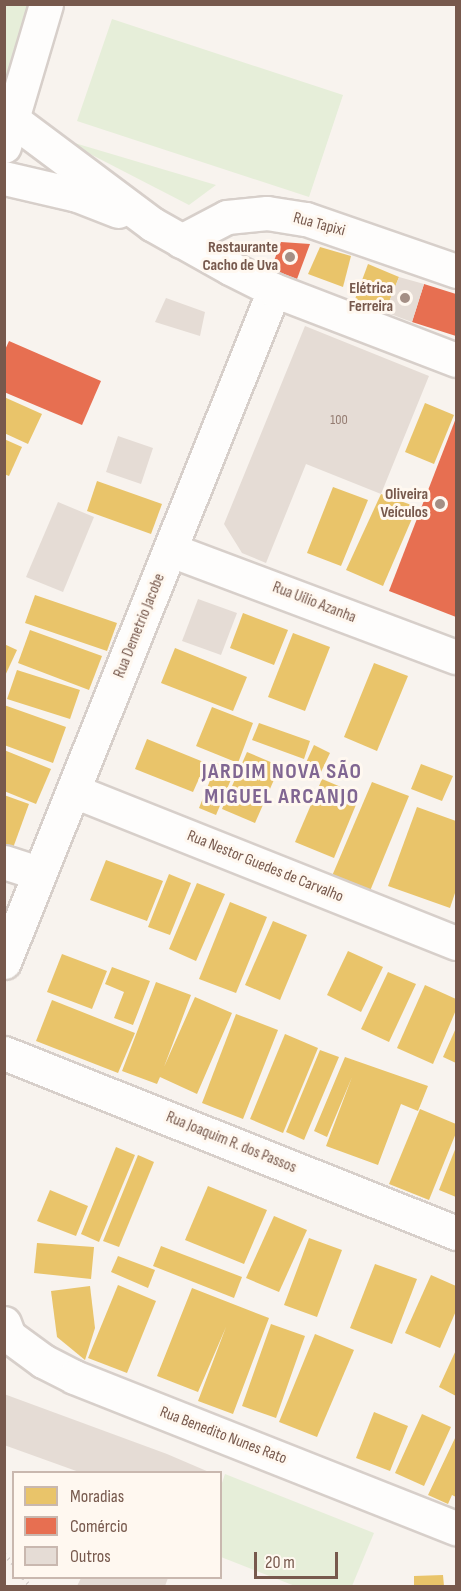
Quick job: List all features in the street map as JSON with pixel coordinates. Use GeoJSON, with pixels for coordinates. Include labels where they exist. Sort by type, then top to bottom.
{"type":"FeatureCollection","features":[{"type":"Feature","properties":{"kind":"street"},"geometry":{"type":"LineString","coordinates":[[46,4],[7,128],[152,224],[273,290],[456,360]]}},
{"type":"Feature","properties":{"kind":"street"},"geometry":{"type":"LineString","coordinates":[[4,178],[77,195],[152,224]]}},
{"type":"Feature","properties":{"kind":"street","name":"Rua Tapixi"},"geometry":{"type":"LineString","coordinates":[[181,241],[227,217],[267,213],[306,219],[456,271]]}},
{"type":"Feature","properties":{"kind":"street","name":"Rua Demetrio Jacobe"},"geometry":{"type":"LineString","coordinates":[[4,962],[37,873],[74,791],[273,290]]}},
{"type":"Feature","properties":{"kind":"street","name":"Rua Uílio Azanha"},"geometry":{"type":"LineString","coordinates":[[171,549],[456,657]]}},
{"type":"Feature","properties":{"kind":"street","name":"Rua Nestor Guedes de Carvalho"},"geometry":{"type":"LineString","coordinates":[[74,791],[456,943]]}},
{"type":"Feature","properties":{"kind":"street"},"geometry":{"type":"LineString","coordinates":[[4,862],[37,873]]}},
{"type":"Feature","properties":{"kind":"street","name":"Rua Joaquim R. dos Passos"},"geometry":{"type":"LineString","coordinates":[[4,1053],[456,1233]]}},
{"type":"Feature","properties":{"kind":"street","name":"Rua Benedito Nunes Rato"},"geometry":{"type":"LineString","coordinates":[[4,1323],[9,1336],[43,1361],[74,1377],[456,1527]]}},
{"type":"Feature","properties":{"kind":"green space"},"geometry":{"type":"Polygon","coordinates":[[[5,5],[30,5],[14,66],[5,84],[5,5]]]}},
{"type":"Feature","properties":{"kind":"green space"},"geometry":{"type":"Polygon","coordinates":[[[112,19],[343,95],[309,197],[77,121],[112,19]]]}},
{"type":"Feature","properties":{"kind":"green space"},"geometry":{"type":"Polygon","coordinates":[[[61,139],[216,185],[189,205],[61,139]]]}},
{"type":"Feature","properties":{"kind":"green space"},"geometry":{"type":"Polygon","coordinates":[[[225,1474],[374,1533],[352,1586],[295,1586],[222,1557],[222,1483],[225,1474]]]}},
{"type":"Feature","properties":{"kind":"building: Moradias"},"geometry":{"type":"Polygon","coordinates":[[[320,247],[351,256],[343,287],[308,274],[320,247]]]}},
{"type":"Feature","properties":{"kind":"building: Moradias"},"geometry":{"type":"Polygon","coordinates":[[[368,264],[399,277],[385,312],[354,302],[368,264]]]}},
{"type":"Feature","properties":{"kind":"building: Moradias"},"geometry":{"type":"Polygon","coordinates":[[[4,397],[42,414],[28,444],[4,433],[4,397]]]}},
{"type":"Feature","properties":{"kind":"building: Moradias"},"geometry":{"type":"Polygon","coordinates":[[[425,403],[454,415],[434,464],[405,452],[425,403]]]}},
{"type":"Feature","properties":{"kind":"building: Moradias"},"geometry":{"type":"Polygon","coordinates":[[[4,439],[22,447],[9,476],[4,474],[4,439]]]}},
{"type":"Feature","properties":{"kind":"building: Moradias"},"geometry":{"type":"Polygon","coordinates":[[[97,481],[162,504],[151,534],[87,511],[97,481]]]}},
{"type":"Feature","properties":{"kind":"building: Moradias"},"geometry":{"type":"Polygon","coordinates":[[[333,487],[368,500],[341,566],[307,553],[333,487]]]}},
{"type":"Feature","properties":{"kind":"building: Moradias"},"geometry":{"type":"Polygon","coordinates":[[[381,494],[417,507],[383,586],[346,570],[381,494]]]}},
{"type":"Feature","properties":{"kind":"building: Moradias"},"geometry":{"type":"Polygon","coordinates":[[[35,595],[117,623],[107,651],[25,623],[35,595]]]}},
{"type":"Feature","properties":{"kind":"building: Moradias"},"geometry":{"type":"Polygon","coordinates":[[[243,613],[288,630],[274,665],[230,648],[243,613]]]}},
{"type":"Feature","properties":{"kind":"building: Moradias"},"geometry":{"type":"Polygon","coordinates":[[[30,630],[102,656],[89,690],[18,663],[30,630]]]}},
{"type":"Feature","properties":{"kind":"building: Moradias"},"geometry":{"type":"Polygon","coordinates":[[[293,633],[330,647],[305,711],[268,697],[293,633]]]}},
{"type":"Feature","properties":{"kind":"building: Moradias"},"geometry":{"type":"Polygon","coordinates":[[[4,644],[17,650],[4,678],[4,644]]]}},
{"type":"Feature","properties":{"kind":"building: Moradias"},"geometry":{"type":"Polygon","coordinates":[[[175,648],[247,677],[233,711],[161,683],[175,648]]]}},
{"type":"Feature","properties":{"kind":"building: Moradias"},"geometry":{"type":"Polygon","coordinates":[[[374,663],[408,676],[377,751],[344,737],[374,663]]]}},
{"type":"Feature","properties":{"kind":"building: Moradias"},"geometry":{"type":"Polygon","coordinates":[[[17,670],[80,690],[70,719],[7,699],[17,670]]]}},
{"type":"Feature","properties":{"kind":"building: Moradias"},"geometry":{"type":"Polygon","coordinates":[[[4,705],[66,727],[53,763],[4,745],[4,705]]]}},
{"type":"Feature","properties":{"kind":"building: Moradias"},"geometry":{"type":"Polygon","coordinates":[[[212,707],[253,723],[238,763],[196,746],[212,707]]]}},
{"type":"Feature","properties":{"kind":"building: Moradias"},"geometry":{"type":"Polygon","coordinates":[[[259,723],[310,741],[304,759],[252,740],[259,723]]]}},
{"type":"Feature","properties":{"kind":"building: Moradias"},"geometry":{"type":"Polygon","coordinates":[[[147,739],[206,763],[193,792],[135,769],[147,739]]]}},
{"type":"Feature","properties":{"kind":"building: Moradias"},"geometry":{"type":"Polygon","coordinates":[[[314,745],[330,753],[320,774],[304,767],[314,745]]]}},
{"type":"Feature","properties":{"kind":"building: Moradias"},"geometry":{"type":"Polygon","coordinates":[[[4,750],[51,769],[36,804],[4,791],[4,750]]]}},
{"type":"Feature","properties":{"kind":"building: Moradias"},"geometry":{"type":"Polygon","coordinates":[[[247,752],[280,766],[255,823],[222,809],[247,752]]]}},
{"type":"Feature","properties":{"kind":"building: Moradias"},"geometry":{"type":"Polygon","coordinates":[[[217,763],[235,770],[216,815],[199,808],[217,763]]]}},
{"type":"Feature","properties":{"kind":"building: Moradias"},"geometry":{"type":"Polygon","coordinates":[[[421,764],[453,776],[442,801],[411,789],[421,764]]]}},
{"type":"Feature","properties":{"kind":"building: Moradias"},"geometry":{"type":"Polygon","coordinates":[[[322,779],[360,795],[334,858],[295,842],[322,779]]]}},
{"type":"Feature","properties":{"kind":"building: Moradias"},"geometry":{"type":"Polygon","coordinates":[[[372,782],[409,796],[370,891],[332,876],[372,782]]]}},
{"type":"Feature","properties":{"kind":"building: Moradias"},"geometry":{"type":"Polygon","coordinates":[[[4,795],[29,804],[13,848],[4,845],[4,795]]]}},
{"type":"Feature","properties":{"kind":"building: Moradias"},"geometry":{"type":"Polygon","coordinates":[[[417,807],[456,821],[456,890],[450,908],[388,886],[417,807]]]}},
{"type":"Feature","properties":{"kind":"building: Moradias"},"geometry":{"type":"Polygon","coordinates":[[[106,860],[163,881],[147,921],[90,900],[106,860]]]}},
{"type":"Feature","properties":{"kind":"building: Moradias"},"geometry":{"type":"Polygon","coordinates":[[[169,874],[191,883],[170,935],[148,927],[169,874]]]}},
{"type":"Feature","properties":{"kind":"building: Moradias"},"geometry":{"type":"Polygon","coordinates":[[[197,883],[225,894],[196,961],[169,949],[197,883]]]}},
{"type":"Feature","properties":{"kind":"building: Moradias"},"geometry":{"type":"Polygon","coordinates":[[[230,902],[267,917],[236,993],[199,979],[230,902]]]}},
{"type":"Feature","properties":{"kind":"building: Moradias"},"geometry":{"type":"Polygon","coordinates":[[[273,921],[307,935],[280,1000],[245,985],[273,921]]]}},
{"type":"Feature","properties":{"kind":"building: Moradias"},"geometry":{"type":"Polygon","coordinates":[[[348,951],[383,967],[361,1012],[327,995],[348,951]]]}},
{"type":"Feature","properties":{"kind":"building: Moradias"},"geometry":{"type":"Polygon","coordinates":[[[62,954],[107,971],[92,1009],[47,992],[62,954]]]}},
{"type":"Feature","properties":{"kind":"building: Moradias"},"geometry":{"type":"Polygon","coordinates":[[[112,967],[150,981],[133,1025],[114,1018],[124,992],[105,984],[112,967]]]}},
{"type":"Feature","properties":{"kind":"building: Moradias"},"geometry":{"type":"Polygon","coordinates":[[[388,972],[416,984],[389,1042],[361,1029],[388,972]]]}},
{"type":"Feature","properties":{"kind":"building: Moradias"},"geometry":{"type":"Polygon","coordinates":[[[156,982],[191,995],[164,1067],[195,997],[232,1013],[197,1094],[160,1077],[157,1084],[122,1071],[156,982]]]}},
{"type":"Feature","properties":{"kind":"building: Moradias"},"geometry":{"type":"Polygon","coordinates":[[[425,985],[456,999],[456,1010],[433,1064],[397,1048],[425,985]]]}},
{"type":"Feature","properties":{"kind":"building: Moradias"},"geometry":{"type":"Polygon","coordinates":[[[52,1000],[135,1033],[118,1073],[36,1041],[52,1000]]]}},
{"type":"Feature","properties":{"kind":"building: Moradias"},"geometry":{"type":"Polygon","coordinates":[[[236,1014],[278,1030],[243,1119],[202,1103],[236,1014]]]}},
{"type":"Feature","properties":{"kind":"building: Moradias"},"geometry":{"type":"Polygon","coordinates":[[[456,1028],[456,1063],[443,1057],[456,1028]]]}},
{"type":"Feature","properties":{"kind":"building: Moradias"},"geometry":{"type":"Polygon","coordinates":[[[285,1034],[318,1048],[283,1133],[250,1119],[285,1034]]]}},
{"type":"Feature","properties":{"kind":"building: Moradias"},"geometry":{"type":"Polygon","coordinates":[[[320,1050],[339,1057],[304,1140],[286,1132],[320,1050]]]}},
{"type":"Feature","properties":{"kind":"building: Moradias"},"geometry":{"type":"Polygon","coordinates":[[[345,1057],[428,1086],[418,1111],[401,1104],[378,1165],[326,1146],[352,1077],[327,1137],[314,1131],[345,1057]]]}},
{"type":"Feature","properties":{"kind":"building: Moradias"},"geometry":{"type":"Polygon","coordinates":[[[420,1109],[456,1124],[456,1133],[429,1200],[389,1184],[420,1109]]]}},
{"type":"Feature","properties":{"kind":"building: Moradias"},"geometry":{"type":"Polygon","coordinates":[[[116,1147],[135,1155],[99,1242],[81,1234],[116,1147]]]}},
{"type":"Feature","properties":{"kind":"building: Moradias"},"geometry":{"type":"Polygon","coordinates":[[[456,1147],[456,1197],[439,1190],[456,1147]]]}},
{"type":"Feature","properties":{"kind":"building: Moradias"},"geometry":{"type":"Polygon","coordinates":[[[138,1155],[154,1162],[119,1247],[103,1241],[138,1155]]]}},
{"type":"Feature","properties":{"kind":"building: Moradias"},"geometry":{"type":"Polygon","coordinates":[[[208,1186],[267,1210],[244,1264],[185,1240],[208,1186]]]}},
{"type":"Feature","properties":{"kind":"building: Moradias"},"geometry":{"type":"Polygon","coordinates":[[[50,1190],[88,1206],[76,1236],[37,1221],[50,1190]]]}},
{"type":"Feature","properties":{"kind":"building: Moradias"},"geometry":{"type":"Polygon","coordinates":[[[274,1216],[307,1230],[279,1292],[246,1278],[274,1216]]]}},
{"type":"Feature","properties":{"kind":"building: Moradias"},"geometry":{"type":"Polygon","coordinates":[[[309,1238],[342,1250],[317,1317],[284,1305],[309,1238]]]}},
{"type":"Feature","properties":{"kind":"building: Moradias"},"geometry":{"type":"Polygon","coordinates":[[[37,1243],[94,1247],[91,1279],[34,1273],[37,1243]]]}},
{"type":"Feature","properties":{"kind":"building: Moradias"},"geometry":{"type":"Polygon","coordinates":[[[161,1246],[242,1277],[234,1298],[153,1266],[161,1246]]]}},
{"type":"Feature","properties":{"kind":"building: Moradias"},"geometry":{"type":"Polygon","coordinates":[[[118,1256],[155,1270],[148,1288],[111,1272],[118,1256]]]}},
{"type":"Feature","properties":{"kind":"building: Moradias"},"geometry":{"type":"Polygon","coordinates":[[[375,1264],[417,1279],[392,1344],[350,1328],[375,1264]]]}},
{"type":"Feature","properties":{"kind":"building: Moradias"},"geometry":{"type":"Polygon","coordinates":[[[431,1275],[456,1286],[456,1311],[440,1348],[405,1333],[431,1275]]]}},
{"type":"Feature","properties":{"kind":"building: Moradias"},"geometry":{"type":"Polygon","coordinates":[[[118,1285],[156,1301],[127,1373],[88,1358],[118,1285]]]}},
{"type":"Feature","properties":{"kind":"building: Moradias"},"geometry":{"type":"Polygon","coordinates":[[[90,1286],[95,1328],[85,1360],[57,1337],[51,1291],[90,1286]]]}},
{"type":"Feature","properties":{"kind":"building: Moradias"},"geometry":{"type":"Polygon","coordinates":[[[192,1288],[269,1318],[233,1414],[198,1401],[226,1327],[198,1392],[157,1376],[192,1288]]]}},
{"type":"Feature","properties":{"kind":"building: Moradias"},"geometry":{"type":"Polygon","coordinates":[[[271,1324],[305,1336],[276,1418],[242,1406],[271,1324]]]}},
{"type":"Feature","properties":{"kind":"building: Moradias"},"geometry":{"type":"Polygon","coordinates":[[[315,1334],[354,1350],[317,1437],[279,1422],[315,1334]]]}},
{"type":"Feature","properties":{"kind":"building: Moradias"},"geometry":{"type":"Polygon","coordinates":[[[456,1350],[456,1396],[439,1387],[456,1350]]]}},
{"type":"Feature","properties":{"kind":"building: Moradias"},"geometry":{"type":"Polygon","coordinates":[[[374,1412],[408,1426],[390,1471],[356,1458],[374,1412]]]}},
{"type":"Feature","properties":{"kind":"building: Moradias"},"geometry":{"type":"Polygon","coordinates":[[[422,1414],[451,1427],[424,1486],[395,1473],[422,1414]]]}},
{"type":"Feature","properties":{"kind":"building: Moradias"},"geometry":{"type":"Polygon","coordinates":[[[456,1436],[456,1497],[452,1495],[448,1504],[428,1495],[456,1436]]]}},
{"type":"Feature","properties":{"kind":"building: Moradias"},"geometry":{"type":"Polygon","coordinates":[[[443,1575],[444,1586],[414,1586],[414,1576],[443,1575]]]}},
{"type":"Feature","properties":{"kind":"building: Comércio","name":"Restaurante Cacho de Uva"},"geometry":{"type":"Polygon","coordinates":[[[281,242],[310,244],[297,279],[271,269],[281,242]]]}},
{"type":"Feature","properties":{"kind":"building: Comércio"},"geometry":{"type":"Polygon","coordinates":[[[424,284],[456,294],[456,336],[412,322],[424,284]]]}},
{"type":"Feature","properties":{"kind":"building: Comércio"},"geometry":{"type":"Polygon","coordinates":[[[9,341],[101,381],[82,425],[4,392],[4,352],[9,341]]]}},
{"type":"Feature","properties":{"kind":"building: Comércio","name":"Oliveira Veículos"},"geometry":{"type":"Polygon","coordinates":[[[456,418],[456,617],[389,591],[456,418]]]}},
{"type":"Feature","properties":{"kind":"building: Outros","name":"Elétrica Ferreira"},"geometry":{"type":"Polygon","coordinates":[[[399,277],[424,284],[412,322],[385,312],[399,277]]]}},
{"type":"Feature","properties":{"kind":"building: Outros"},"geometry":{"type":"Polygon","coordinates":[[[166,298],[205,312],[200,336],[155,322],[166,298]]]}},
{"type":"Feature","properties":{"kind":"building: Outros"},"geometry":{"type":"Polygon","coordinates":[[[305,326],[429,376],[381,494],[306,464],[266,563],[242,553],[224,524],[305,326]]]}},
{"type":"Feature","properties":{"kind":"building: Outros"},"geometry":{"type":"Polygon","coordinates":[[[118,436],[153,448],[141,484],[106,472],[118,436]]]}},
{"type":"Feature","properties":{"kind":"building: Outros"},"geometry":{"type":"Polygon","coordinates":[[[58,502],[94,517],[63,592],[26,577],[58,502]]]}},
{"type":"Feature","properties":{"kind":"building: Outros"},"geometry":{"type":"Polygon","coordinates":[[[198,599],[237,613],[221,655],[182,641],[198,599]]]}},
{"type":"Feature","properties":{"kind":"building: Outros"},"geometry":{"type":"Polygon","coordinates":[[[4,1394],[167,1454],[207,1471],[76,1471],[4,1445],[4,1394]]]}},
{"type":"Feature","properties":{"kind":"building: Outros"},"geometry":{"type":"Polygon","coordinates":[[[80,1579],[168,1579],[165,1586],[77,1586],[80,1579]]]}},
{"type":"Feature","properties":{"kind":"place","name":"Restaurante Cacho de Uva"},"geometry":{"type":"Point","coordinates":[290,257]}},
{"type":"Feature","properties":{"kind":"place","name":"Elétrica Ferreira"},"geometry":{"type":"Point","coordinates":[405,298]}},
{"type":"Feature","properties":{"kind":"place","name":"Oliveira Veículos"},"geometry":{"type":"Point","coordinates":[440,504]}},
{"type":"Feature","properties":{"kind":"district","name":"JARDIM NOVA SÃO MIGUEL ARCANJO"},"geometry":{"type":"Point","coordinates":[282,784]}}]}
